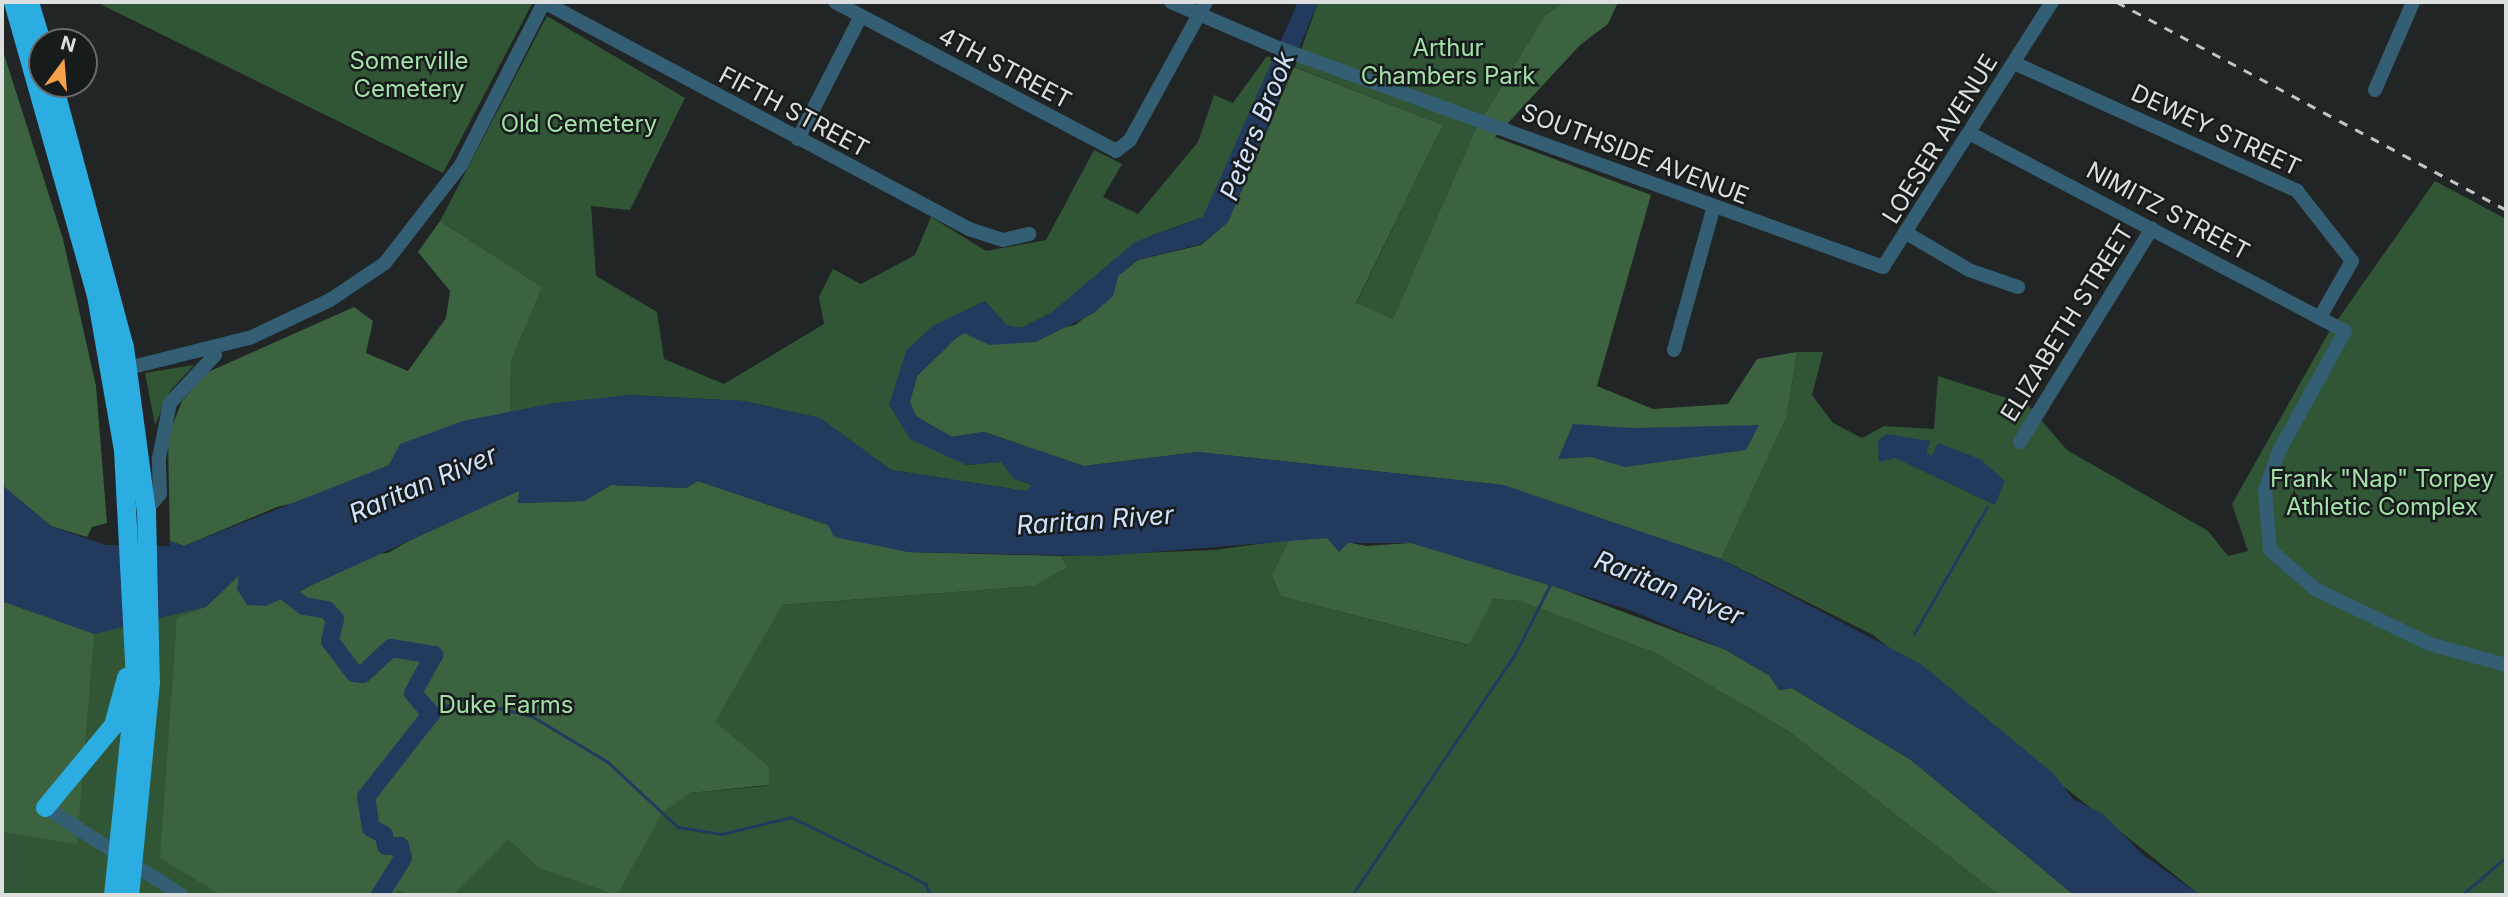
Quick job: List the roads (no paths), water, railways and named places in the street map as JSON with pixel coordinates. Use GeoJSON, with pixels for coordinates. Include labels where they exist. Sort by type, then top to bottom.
{"type":"FeatureCollection","features":[{"type":"Feature","properties":{"kind":"highway"},"geometry":{"type":"LineString","coordinates":[[13,2],[120,370]]}},
{"type":"Feature","properties":{"kind":"highway"},"geometry":{"type":"LineString","coordinates":[[29,2],[37,28]]}},
{"type":"Feature","properties":{"kind":"highway"},"geometry":{"type":"LineString","coordinates":[[56,98],[120,370],[138,511],[137,682],[127,860],[129,895]]}},
{"type":"Feature","properties":{"kind":"highway"},"geometry":{"type":"LineString","coordinates":[[45,807],[113,725],[137,682],[135,643],[138,511]]}},
{"type":"Feature","properties":{"kind":"highway"},"geometry":{"type":"LineString","coordinates":[[113,895],[127,860]]}},
{"type":"Feature","properties":{"kind":"street"},"geometry":{"type":"LineString","coordinates":[[120,370],[224,348],[330,300],[407,242],[461,165],[544,2]]}},
{"type":"Feature","properties":{"kind":"street","name":"FIFTH STREET"},"geometry":{"type":"LineString","coordinates":[[544,2],[969,229],[1003,240],[1029,234]]}},
{"type":"Feature","properties":{"kind":"street","name":"4TH STREET"},"geometry":{"type":"LineString","coordinates":[[835,2],[1116,151],[1130,140],[1198,16]]}},
{"type":"Feature","properties":{"kind":"street","name":"SOUTHSIDE AVENUE"},"geometry":{"type":"LineString","coordinates":[[1171,2],[1198,16],[1276,47],[1848,258]]}},
{"type":"Feature","properties":{"kind":"street"},"geometry":{"type":"LineString","coordinates":[[1198,16],[1206,2]]}},
{"type":"Feature","properties":{"kind":"street","name":"LOESER AVENUE"},"geometry":{"type":"LineString","coordinates":[[1848,258],[1882,267],[1908,234],[2052,2]]}},
{"type":"Feature","properties":{"kind":"street"},"geometry":{"type":"LineString","coordinates":[[2375,90],[2413,2]]}},
{"type":"Feature","properties":{"kind":"street"},"geometry":{"type":"LineString","coordinates":[[798,139],[861,16]]}},
{"type":"Feature","properties":{"kind":"street","name":"DEWEY STREET"},"geometry":{"type":"LineString","coordinates":[[2014,63],[2297,191],[2352,261],[2320,317]]}},
{"type":"Feature","properties":{"kind":"street","name":"NIMITZ STREET"},"geometry":{"type":"LineString","coordinates":[[1969,133],[2345,331],[2265,490],[2270,550],[2315,589],[2430,644],[2506,665]]}},
{"type":"Feature","properties":{"kind":"street"},"geometry":{"type":"LineString","coordinates":[[1674,350],[1713,209]]}},
{"type":"Feature","properties":{"kind":"street","name":"ELIZABETH STREET"},"geometry":{"type":"LineString","coordinates":[[2020,442],[2152,228]]}},
{"type":"Feature","properties":{"kind":"street"},"geometry":{"type":"LineString","coordinates":[[1908,234],[1969,270],[2018,287]]}},
{"type":"Feature","properties":{"kind":"street"},"geometry":{"type":"LineString","coordinates":[[138,511],[160,494],[159,458],[170,403],[190,375],[224,348]]}},
{"type":"Feature","properties":{"kind":"street"},"geometry":{"type":"LineString","coordinates":[[45,807],[181,895]]}},
{"type":"Feature","properties":{"kind":"water"},"geometry":{"type":"Polygon","coordinates":[[[1298,2],[1318,2],[1228,222],[1201,244],[1137,260],[1118,276],[1113,296],[1094,313],[1036,342],[989,345],[964,333],[917,376],[910,402],[916,416],[952,437],[983,432],[1084,466],[1198,452],[1503,485],[1721,559],[1921,664],[2054,774],[2073,799],[2103,814],[2142,854],[2200,895],[2074,895],[1911,760],[1792,688],[1779,690],[1770,676],[1726,650],[1627,609],[1411,543],[1348,543],[1339,552],[1327,538],[1102,556],[908,552],[834,537],[828,525],[698,481],[686,488],[611,485],[584,501],[518,503],[519,491],[266,606],[247,605],[237,589],[239,575],[206,607],[94,634],[2,601],[2,485],[51,526],[105,545],[169,546],[170,541],[184,546],[389,465],[400,444],[463,421],[554,403],[630,395],[744,401],[820,418],[891,470],[1026,491],[1032,485],[1014,479],[1001,462],[966,465],[910,439],[889,405],[906,351],[933,326],[985,301],[1006,325],[1021,328],[1051,313],[1135,242],[1203,217],[1298,2]]]}},
{"type":"Feature","properties":{"kind":"water"},"geometry":{"type":"Polygon","coordinates":[[[1573,424],[1633,428],[1759,425],[1746,450],[1625,467],[1591,457],[1558,459],[1573,424]]]}},
{"type":"Feature","properties":{"kind":"water"},"geometry":{"type":"Polygon","coordinates":[[[1886,434],[1930,441],[1926,452],[1932,456],[1938,443],[1980,459],[2005,481],[1995,505],[1896,458],[1879,462],[1878,441],[1886,434]]]}},
{"type":"Feature","properties":{"kind":"waterway"},"geometry":{"type":"LineString","coordinates":[[1914,634],[1987,507]]}},
{"type":"Feature","properties":{"kind":"waterway"},"geometry":{"type":"LineString","coordinates":[[273,582],[304,606],[327,610],[335,619],[330,641],[354,673],[363,674],[391,648],[434,655],[413,693],[431,714],[366,797],[371,828],[384,835],[386,846],[400,846],[403,858],[380,895]]}},
{"type":"Feature","properties":{"kind":"waterway"},"geometry":{"type":"LineString","coordinates":[[1352,895],[1514,656],[1551,583]]}},
{"type":"Feature","properties":{"kind":"waterway"},"geometry":{"type":"LineString","coordinates":[[431,714],[461,699],[532,716],[608,762],[678,827],[722,834],[791,817],[926,884],[930,895]]}},
{"type":"Feature","properties":{"kind":"waterway"},"geometry":{"type":"LineString","coordinates":[[2462,895],[2506,857]]}},
{"type":"Feature","properties":{"kind":"railway"},"geometry":{"type":"LineString","coordinates":[[2117,2],[2506,210]]}},
{"type":"Feature","properties":{"kind":"park label","name":"Arthur Chambers Park"},"geometry":{"type":"Point","coordinates":[1448,62]}},
{"type":"Feature","properties":{"kind":"park label","name":"Somerville Cemetery"},"geometry":{"type":"Point","coordinates":[409,75]}},
{"type":"Feature","properties":{"kind":"park label","name":"Old Cemetery"},"geometry":{"type":"Point","coordinates":[579,124]}},
{"type":"Feature","properties":{"kind":"park label","name":"Frank \"Nap\" Torpey Athletic Complex"},"geometry":{"type":"Point","coordinates":[2382,493]}},
{"type":"Feature","properties":{"kind":"park label","name":"Duke Farms"},"geometry":{"type":"Point","coordinates":[506,705]}},
{"type":"Feature","properties":{"kind":"water label","name":"Peters Brook"},"geometry":{"type":"Point","coordinates":[1257,126]}},
{"type":"Feature","properties":{"kind":"water label","name":"Raritan River"},"geometry":{"type":"Point","coordinates":[423,484]}},
{"type":"Feature","properties":{"kind":"water label","name":"Raritan River"},"geometry":{"type":"Point","coordinates":[1095,520]}},
{"type":"Feature","properties":{"kind":"water label","name":"Raritan River"},"geometry":{"type":"Point","coordinates":[1669,588]}}]}
